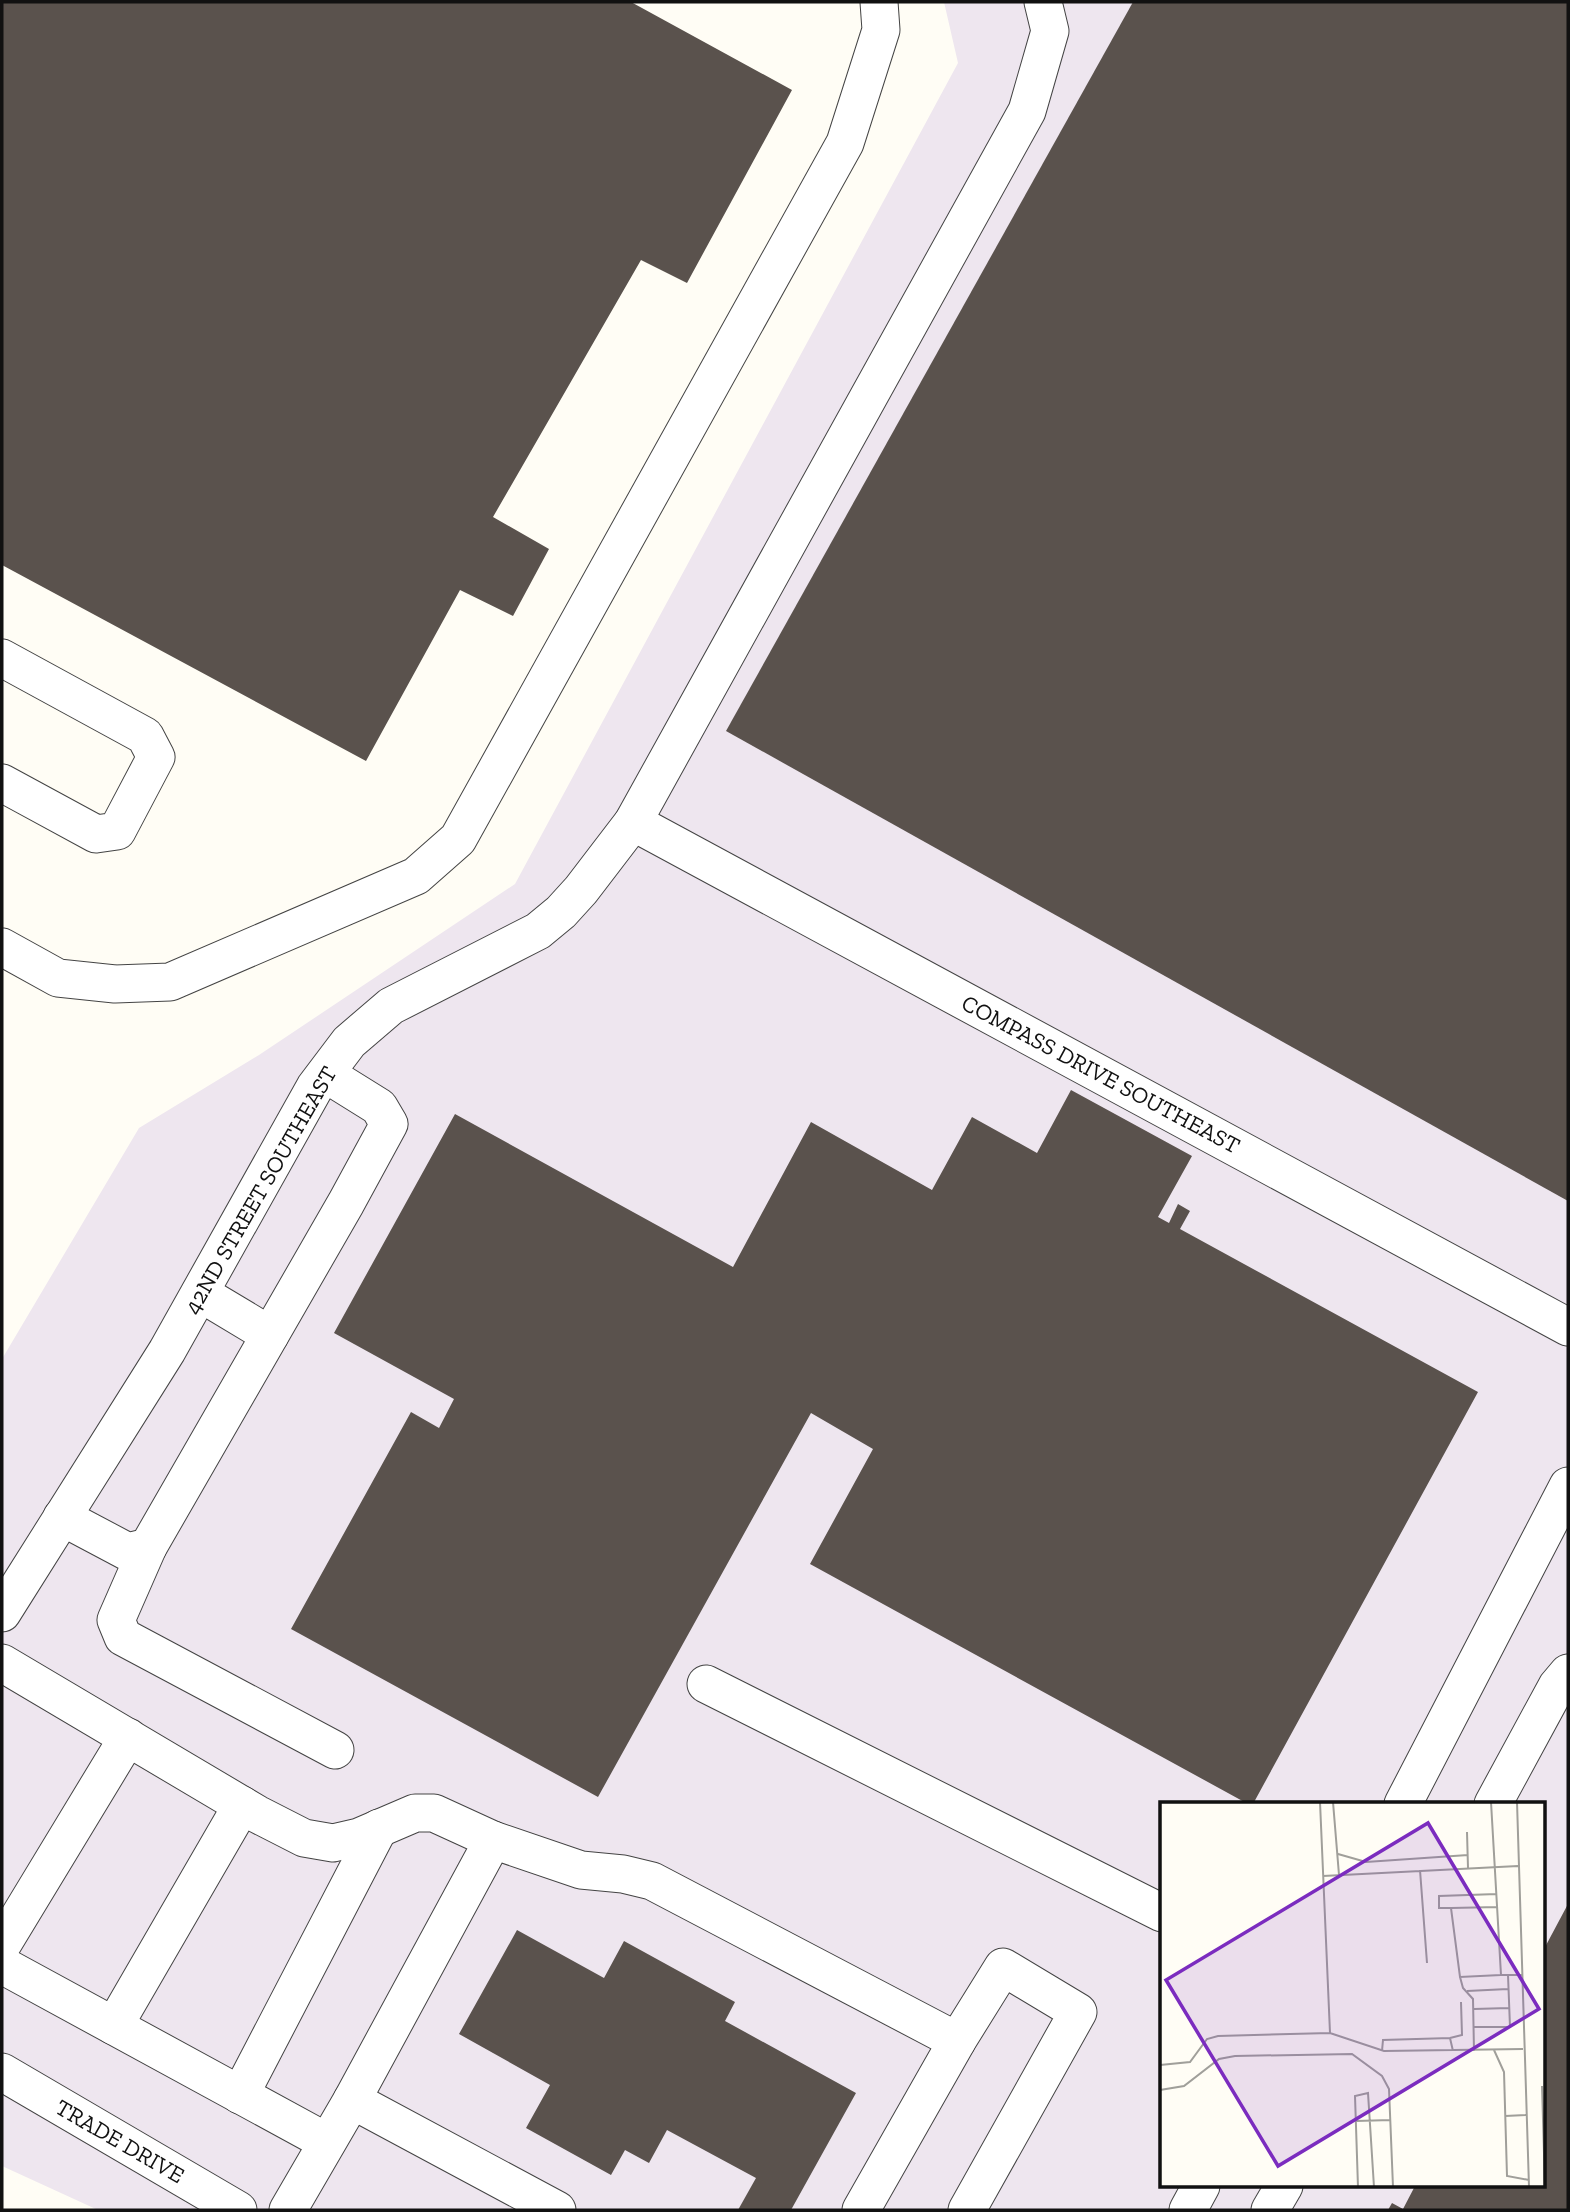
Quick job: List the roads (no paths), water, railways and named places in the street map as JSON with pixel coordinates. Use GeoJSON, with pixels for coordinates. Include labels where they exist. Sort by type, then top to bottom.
{"type":"FeatureCollection","features":[{"type":"Feature","properties":{"kind":"street"},"geometry":{"type":"LineString","coordinates":[[2,947],[58,978],[115,984],[170,982],[416,876],[458,839],[845,143],[881,30],[879,2]]}},
{"type":"Feature","properties":{"kind":"street","name":"42ND STREET SOUTHEAST"},"geometry":{"type":"LineString","coordinates":[[2,1613],[167,1351],[315,1087],[349,1042],[391,1006],[538,931],[561,912],[581,890],[633,822],[1027,111],[1050,31],[1043,2]]}},
{"type":"Feature","properties":{"kind":"street"},"geometry":{"type":"LineString","coordinates":[[2,658],[145,736],[156,757],[117,831],[96,834],[2,783]]}},
{"type":"Feature","properties":{"kind":"street","name":"COMPASS DRIVE SOUTHEAST"},"geometry":{"type":"LineString","coordinates":[[633,822],[1568,1328]]}},
{"type":"Feature","properties":{"kind":"street"},"geometry":{"type":"LineString","coordinates":[[326,1074],[379,1107],[388,1124],[346,1203],[148,1547],[116,1620],[123,1637],[335,1750]]}},
{"type":"Feature","properties":{"kind":"street"},"geometry":{"type":"LineString","coordinates":[[200,1293],[270,1335]]}},
{"type":"Feature","properties":{"kind":"street"},"geometry":{"type":"LineString","coordinates":[[1404,1802],[1568,1486]]}},
{"type":"Feature","properties":{"kind":"street"},"geometry":{"type":"LineString","coordinates":[[62,1517],[128,1552],[148,1547]]}},
{"type":"Feature","properties":{"kind":"street"},"geometry":{"type":"LineString","coordinates":[[2,1664],[242,1805],[304,1838],[333,1843],[359,1837],[415,1813],[434,1813],[493,1840],[581,1870],[624,1874],[652,1881],[957,2041]]}},
{"type":"Feature","properties":{"kind":"street"},"geometry":{"type":"LineString","coordinates":[[1494,1802],[1557,1685],[1568,1674]]}},
{"type":"Feature","properties":{"kind":"street"},"geometry":{"type":"LineString","coordinates":[[706,1684],[1160,1912]]}},
{"type":"Feature","properties":{"kind":"street"},"geometry":{"type":"LineString","coordinates":[[2,1945],[128,1737]]}},
{"type":"Feature","properties":{"kind":"street"},"geometry":{"type":"LineString","coordinates":[[114,2026],[242,1805]]}},
{"type":"Feature","properties":{"kind":"street"},"geometry":{"type":"LineString","coordinates":[[240,2095],[379,1828]]}},
{"type":"Feature","properties":{"kind":"street"},"geometry":{"type":"LineString","coordinates":[[288,2210],[352,2100],[493,1840]]}},
{"type":"Feature","properties":{"kind":"street"},"geometry":{"type":"LineString","coordinates":[[2,1965],[327,2142]]}},
{"type":"Feature","properties":{"kind":"street"},"geometry":{"type":"LineString","coordinates":[[861,2210],[957,2041],[1003,1967],[1078,2012],[967,2210]]}},
{"type":"Feature","properties":{"kind":"street","name":"TRADE DRIVE"},"geometry":{"type":"LineString","coordinates":[[2,2072],[238,2210]]}},
{"type":"Feature","properties":{"kind":"street"},"geometry":{"type":"LineString","coordinates":[[352,2100],[557,2210]]}},
{"type":"Feature","properties":{"kind":"street"},"geometry":{"type":"LineString","coordinates":[[1188,2210],[1200,2188]]}},
{"type":"Feature","properties":{"kind":"street"},"geometry":{"type":"LineString","coordinates":[[1270,2210],[1283,2188]]}}]}
